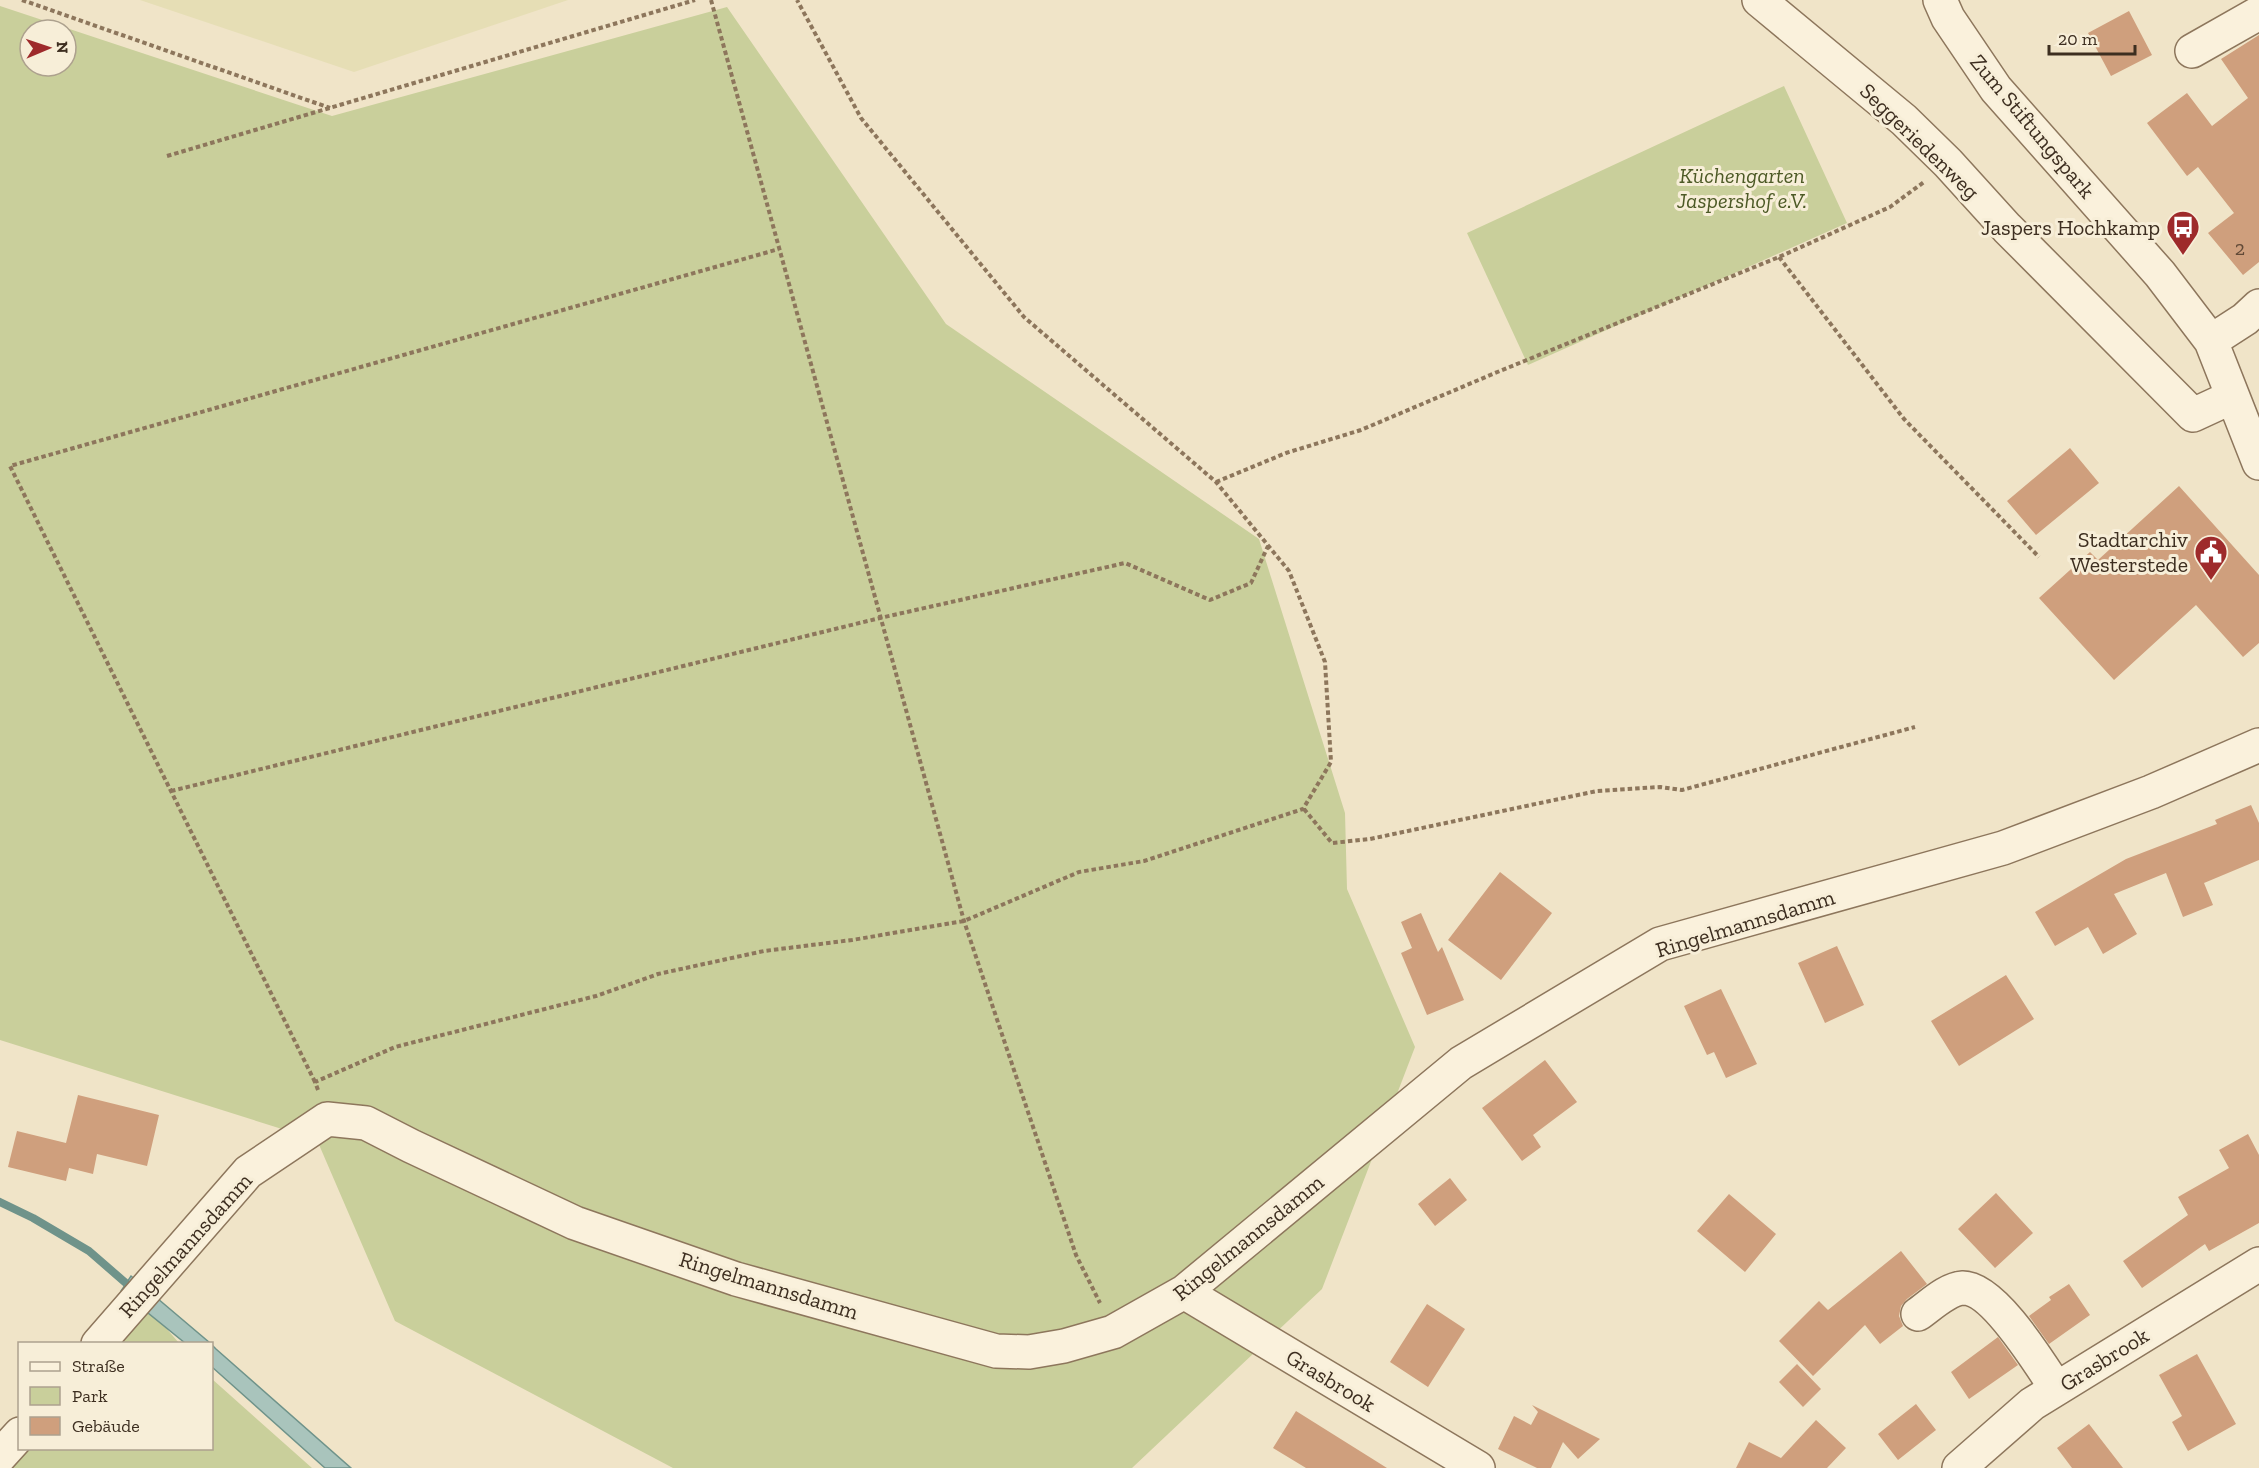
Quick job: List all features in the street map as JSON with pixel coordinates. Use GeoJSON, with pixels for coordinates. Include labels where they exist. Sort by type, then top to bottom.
{"type":"FeatureCollection","features":[{"type":"Feature","properties":{"kind":"street","name":"Seggeriedenweg"},"geometry":{"type":"LineString","coordinates":[[1760,0],[1904,120],[1948,163],[2007,228],[2193,415],[2232,397]]}},
{"type":"Feature","properties":{"kind":"street","name":"Zum Stiftungspark"},"geometry":{"type":"LineString","coordinates":[[1940,0],[1948,18],[1996,88],[2160,274],[2211,340],[2259,463]]}},
{"type":"Feature","properties":{"kind":"street"},"geometry":{"type":"LineString","coordinates":[[2192,51],[2259,13]]}},
{"type":"Feature","properties":{"kind":"street"},"geometry":{"type":"LineString","coordinates":[[2211,340],[2246,319],[2259,306]]}},
{"type":"Feature","properties":{"kind":"street","name":"Ringelmannsdamm"},"geometry":{"type":"LineString","coordinates":[[100,1342],[248,1172],[327,1119],[366,1123],[575,1223],[736,1279],[996,1351],[1029,1352],[1064,1346],[1113,1332],[1184,1292],[1461,1063],[1660,944],[2003,848],[2151,792],[2259,745]]}},
{"type":"Feature","properties":{"kind":"street","name":"Grasbrook"},"geometry":{"type":"LineString","coordinates":[[1959,1468],[2032,1404],[2259,1264]]}},
{"type":"Feature","properties":{"kind":"street"},"geometry":{"type":"LineString","coordinates":[[1918,1314],[1948,1293],[1963,1288],[1980,1293],[2019,1332],[2056,1388]]}},
{"type":"Feature","properties":{"kind":"street","name":"Grasbrook"},"geometry":{"type":"LineString","coordinates":[[1184,1292],[1478,1468]]}},
{"type":"Feature","properties":{"kind":"street"},"geometry":{"type":"LineString","coordinates":[[0,1456],[18,1436]]}},
{"type":"Feature","properties":{"kind":"path"},"geometry":{"type":"LineString","coordinates":[[21,0],[331,108]]}},
{"type":"Feature","properties":{"kind":"path"},"geometry":{"type":"LineString","coordinates":[[167,156],[695,0]]}},
{"type":"Feature","properties":{"kind":"path"},"geometry":{"type":"LineString","coordinates":[[711,0],[964,921],[1076,1255],[1113,1332]]}},
{"type":"Feature","properties":{"kind":"path"},"geometry":{"type":"LineString","coordinates":[[315,1082],[395,1047],[596,996],[658,974],[764,951],[852,940],[964,921],[1079,872],[1144,861],[1304,808],[1331,762],[1325,662],[1289,571],[1216,482],[1024,317],[861,118],[797,0]]}},
{"type":"Feature","properties":{"kind":"path"},"geometry":{"type":"LineString","coordinates":[[1216,482],[1286,453],[1361,430],[1494,373],[1779,257],[1890,207],[1948,163]]}},
{"type":"Feature","properties":{"kind":"path"},"geometry":{"type":"LineString","coordinates":[[327,1119],[315,1082],[10,466],[779,249]]}},
{"type":"Feature","properties":{"kind":"path"},"geometry":{"type":"LineString","coordinates":[[1779,257],[1904,419],[2039,557]]}},
{"type":"Feature","properties":{"kind":"path"},"geometry":{"type":"LineString","coordinates":[[171,791],[880,618],[1125,563],[1210,600],[1251,583],[1268,546]]}},
{"type":"Feature","properties":{"kind":"path"},"geometry":{"type":"LineString","coordinates":[[1304,808],[1332,843],[1370,839],[1597,791],[1660,788],[1682,790],[1915,727]]}},
{"type":"Feature","properties":{"kind":"shaded area"},"geometry":{"type":"Polygon","coordinates":[[[140,0],[568,0],[354,72],[140,0]]]}},
{"type":"Feature","properties":{"kind":"green space"},"geometry":{"type":"Polygon","coordinates":[[[0,6],[36,18],[18,18],[18,78],[78,78],[78,32],[332,116],[727,7],[946,324],[1259,539],[1345,813],[1347,889],[1415,1047],[1322,1289],[1132,1468],[673,1468],[395,1321],[317,1140],[0,1040],[0,6]]]}},
{"type":"Feature","properties":{"kind":"green space","name":"Küchengarten Jaspershof e.V."},"geometry":{"type":"Polygon","coordinates":[[[1784,86],[1847,223],[1528,365],[1467,233],[1784,86]]]}},
{"type":"Feature","properties":{"kind":"green space"},"geometry":{"type":"Polygon","coordinates":[[[139,1297],[178,1342],[102,1342],[139,1297]]]}},
{"type":"Feature","properties":{"kind":"green space"},"geometry":{"type":"Polygon","coordinates":[[[213,1380],[312,1468],[0,1468],[18,1450],[213,1450],[213,1380]]]}},
{"type":"Feature","properties":{"kind":"water"},"geometry":{"type":"Polygon","coordinates":[[[131,1276],[209,1342],[184,1342],[121,1291],[131,1276]]]}},
{"type":"Feature","properties":{"kind":"water"},"geometry":{"type":"Polygon","coordinates":[[[213,1346],[351,1468],[325,1468],[213,1368],[213,1346]]]}},
{"type":"Feature","properties":{"kind":"building"},"geometry":{"type":"Polygon","coordinates":[[[2129,11],[2152,55],[2111,76],[2088,33],[2129,11]]]}},
{"type":"Feature","properties":{"kind":"building"},"geometry":{"type":"Polygon","coordinates":[[[2259,35],[2259,262],[2243,275],[2208,233],[2234,213],[2198,167],[2187,176],[2147,123],[2187,93],[2212,126],[2248,98],[2221,59],[2259,35]]]}},
{"type":"Feature","properties":{"kind":"building"},"geometry":{"type":"Polygon","coordinates":[[[2070,448],[2099,483],[2036,535],[2007,501],[2070,448]]]}},
{"type":"Feature","properties":{"kind":"building","name":"Stadtarchiv Westerstede"},"geometry":{"type":"Polygon","coordinates":[[[2179,486],[2259,575],[2259,643],[2243,657],[2196,605],[2114,680],[2039,598],[2090,552],[2098,560],[2179,486]]]}},
{"type":"Feature","properties":{"kind":"building"},"geometry":{"type":"Polygon","coordinates":[[[2251,805],[2259,823],[2259,860],[2204,883],[2213,905],[2183,917],[2166,873],[2114,894],[2137,934],[2103,954],[2088,927],[2055,946],[2035,912],[2126,859],[2217,824],[2215,820],[2251,805]]]}},
{"type":"Feature","properties":{"kind":"building"},"geometry":{"type":"Polygon","coordinates":[[[1500,872],[1552,913],[1501,980],[1448,940],[1500,872]]]}},
{"type":"Feature","properties":{"kind":"building"},"geometry":{"type":"Polygon","coordinates":[[[1421,913],[1438,952],[1442,947],[1464,1000],[1427,1015],[1401,953],[1412,948],[1401,922],[1421,913]]]}},
{"type":"Feature","properties":{"kind":"building"},"geometry":{"type":"Polygon","coordinates":[[[1837,946],[1864,1005],[1825,1023],[1798,963],[1837,946]]]}},
{"type":"Feature","properties":{"kind":"building"},"geometry":{"type":"Polygon","coordinates":[[[2006,975],[2034,1019],[1959,1066],[1931,1021],[2006,975]]]}},
{"type":"Feature","properties":{"kind":"building"},"geometry":{"type":"Polygon","coordinates":[[[1721,989],[1757,1064],[1726,1078],[1714,1052],[1707,1055],[1684,1006],[1721,989]]]}},
{"type":"Feature","properties":{"kind":"building"},"geometry":{"type":"Polygon","coordinates":[[[1545,1060],[1577,1102],[1533,1135],[1541,1147],[1522,1161],[1482,1108],[1545,1060]]]}},
{"type":"Feature","properties":{"kind":"building"},"geometry":{"type":"Polygon","coordinates":[[[78,1095],[159,1115],[147,1166],[97,1154],[93,1174],[69,1168],[66,1181],[8,1167],[17,1131],[66,1143],[78,1095]]]}},
{"type":"Feature","properties":{"kind":"building"},"geometry":{"type":"Polygon","coordinates":[[[2248,1134],[2259,1155],[2259,1223],[2209,1251],[2205,1244],[2142,1288],[2123,1261],[2188,1215],[2178,1197],[2229,1168],[2219,1150],[2248,1134]]]}},
{"type":"Feature","properties":{"kind":"building"},"geometry":{"type":"Polygon","coordinates":[[[1450,1178],[1467,1200],[1435,1226],[1418,1204],[1450,1178]]]}},
{"type":"Feature","properties":{"kind":"building"},"geometry":{"type":"Polygon","coordinates":[[[1996,1193],[2033,1233],[1995,1268],[1958,1229],[1996,1193]]]}},
{"type":"Feature","properties":{"kind":"building"},"geometry":{"type":"Polygon","coordinates":[[[1729,1194],[1776,1234],[1745,1272],[1697,1231],[1729,1194]]]}},
{"type":"Feature","properties":{"kind":"building"},"geometry":{"type":"Polygon","coordinates":[[[1901,1251],[1927,1284],[1901,1306],[1899,1316],[1903,1326],[1880,1344],[1865,1325],[1813,1376],[1779,1341],[1819,1301],[1828,1310],[1901,1251]]]}},
{"type":"Feature","properties":{"kind":"building"},"geometry":{"type":"Polygon","coordinates":[[[2069,1284],[2090,1315],[2049,1344],[2029,1316],[2051,1300],[2049,1297],[2069,1284]]]}},
{"type":"Feature","properties":{"kind":"building"},"geometry":{"type":"Polygon","coordinates":[[[1427,1304],[1465,1329],[1428,1387],[1390,1362],[1427,1304]]]}},
{"type":"Feature","properties":{"kind":"building"},"geometry":{"type":"Polygon","coordinates":[[[1998,1337],[2018,1365],[1969,1399],[1951,1372],[1998,1337]]]}},
{"type":"Feature","properties":{"kind":"building"},"geometry":{"type":"Polygon","coordinates":[[[2197,1354],[2236,1424],[2188,1451],[2172,1422],[2182,1416],[2159,1375],[2197,1354]]]}},
{"type":"Feature","properties":{"kind":"building"},"geometry":{"type":"Polygon","coordinates":[[[1797,1364],[1821,1389],[1803,1407],[1779,1382],[1797,1364]]]}},
{"type":"Feature","properties":{"kind":"building"},"geometry":{"type":"Polygon","coordinates":[[[1916,1404],[1936,1430],[1898,1460],[1878,1434],[1916,1404]]]}},
{"type":"Feature","properties":{"kind":"building"},"geometry":{"type":"Polygon","coordinates":[[[1532,1405],[1600,1439],[1578,1459],[1563,1442],[1551,1468],[1537,1468],[1498,1449],[1514,1416],[1531,1425],[1538,1412],[1532,1405]]]}},
{"type":"Feature","properties":{"kind":"building"},"geometry":{"type":"Polygon","coordinates":[[[1296,1411],[1387,1468],[1306,1468],[1273,1448],[1296,1411]]]}},
{"type":"Feature","properties":{"kind":"building"},"geometry":{"type":"Polygon","coordinates":[[[1816,1420],[1846,1448],[1827,1468],[1736,1468],[1749,1442],[1781,1458],[1816,1420]]]}},
{"type":"Feature","properties":{"kind":"building"},"geometry":{"type":"Polygon","coordinates":[[[2089,1424],[2123,1468],[2072,1468],[2057,1448],[2089,1424]]]}},
{"type":"Feature","properties":{"kind":"waterway"},"geometry":{"type":"LineString","coordinates":[[0,1202],[33,1218],[89,1251],[135,1291]]}},
{"type":"Feature","properties":{"kind":"place","name":"Jaspers Hochkamp"},"geometry":{"type":"Point","coordinates":[2183,256]}},
{"type":"Feature","properties":{"kind":"place","name":"Stadtarchiv Westerstede"},"geometry":{"type":"Point","coordinates":[2211,581]}}]}
